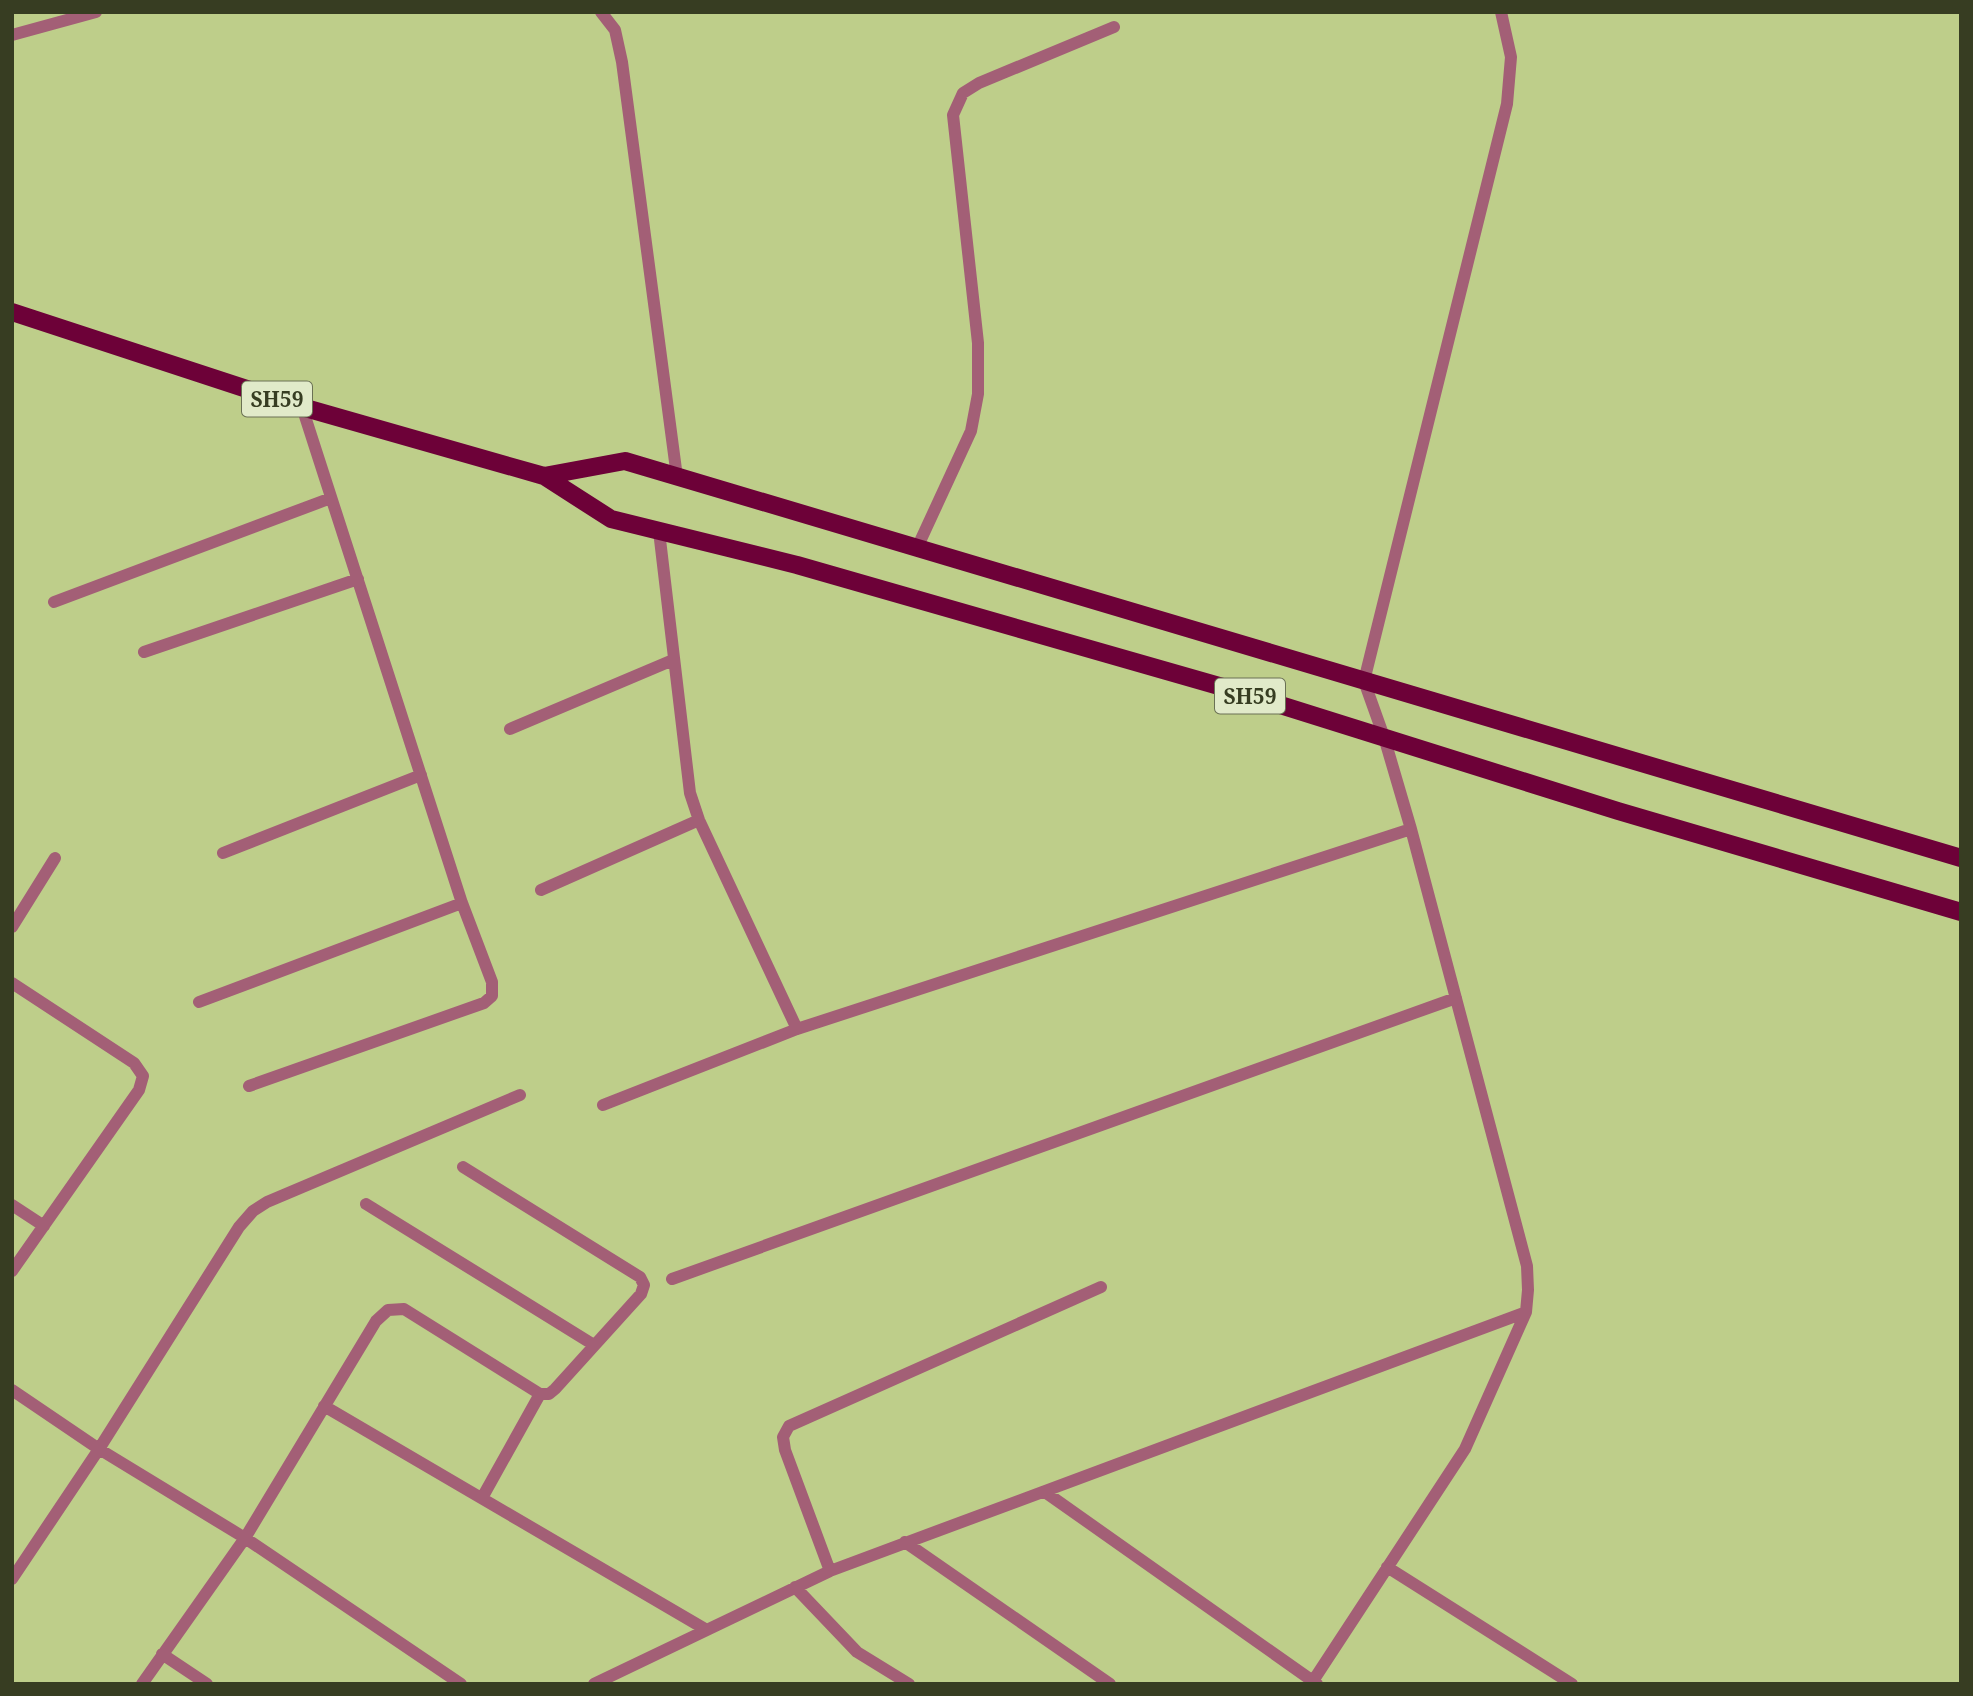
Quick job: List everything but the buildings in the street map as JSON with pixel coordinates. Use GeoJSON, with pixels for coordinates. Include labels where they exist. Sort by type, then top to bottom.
{"type":"FeatureCollection","features":[{"type":"Feature","properties":{"kind":"main road","name":"SH59"},"geometry":{"type":"LineString","coordinates":[[12,312],[302,407],[544,476],[611,519],[797,565],[1226,688],[1618,811],[1961,912]]}},
{"type":"Feature","properties":{"kind":"main road","name":"SH59"},"geometry":{"type":"LineString","coordinates":[[544,476],[625,461],[1961,858]]}},
{"type":"Feature","properties":{"kind":"street"},"geometry":{"type":"LineString","coordinates":[[12,34],[96,12]]}},
{"type":"Feature","properties":{"kind":"street"},"geometry":{"type":"LineString","coordinates":[[601,12],[615,30],[622,62],[677,477]]}},
{"type":"Feature","properties":{"kind":"street"},"geometry":{"type":"LineString","coordinates":[[1045,1492],[1314,1683],[1465,1449],[1526,1312],[1527,1266],[1412,829],[1364,681],[1507,104],[1511,57],[1501,12]]}},
{"type":"Feature","properties":{"kind":"street"},"geometry":{"type":"LineString","coordinates":[[916,548],[971,431],[978,394],[978,343],[953,115],[963,93],[979,83],[1114,27]]}},
{"type":"Feature","properties":{"kind":"street"},"geometry":{"type":"LineString","coordinates":[[249,1086],[484,1003],[492,996],[492,982],[462,903],[302,407]]}},
{"type":"Feature","properties":{"kind":"street"},"geometry":{"type":"LineString","coordinates":[[54,602],[331,498]]}},
{"type":"Feature","properties":{"kind":"street"},"geometry":{"type":"LineString","coordinates":[[659,531],[688,783],[699,820],[797,1028]]}},
{"type":"Feature","properties":{"kind":"street"},"geometry":{"type":"LineString","coordinates":[[144,653],[358,579]]}},
{"type":"Feature","properties":{"kind":"street"},"geometry":{"type":"LineString","coordinates":[[510,729],[673,660]]}},
{"type":"Feature","properties":{"kind":"street"},"geometry":{"type":"LineString","coordinates":[[223,853],[421,775]]}},
{"type":"Feature","properties":{"kind":"street"},"geometry":{"type":"LineString","coordinates":[[541,890],[699,820]]}},
{"type":"Feature","properties":{"kind":"street"},"geometry":{"type":"LineString","coordinates":[[603,1105],[797,1028],[1412,829]]}},
{"type":"Feature","properties":{"kind":"street"},"geometry":{"type":"LineString","coordinates":[[12,927],[55,858]]}},
{"type":"Feature","properties":{"kind":"street"},"geometry":{"type":"LineString","coordinates":[[199,1002],[462,903]]}},
{"type":"Feature","properties":{"kind":"street"},"geometry":{"type":"LineString","coordinates":[[12,983],[134,1063],[143,1076],[139,1090],[12,1271]]}},
{"type":"Feature","properties":{"kind":"street"},"geometry":{"type":"LineString","coordinates":[[672,1279],[1456,998]]}},
{"type":"Feature","properties":{"kind":"street"},"geometry":{"type":"LineString","coordinates":[[12,1579],[99,1449],[239,1227],[253,1211],[267,1202],[520,1095]]}},
{"type":"Feature","properties":{"kind":"street"},"geometry":{"type":"LineString","coordinates":[[142,1684],[245,1538],[376,1321],[388,1310],[404,1309],[540,1394],[549,1394],[641,1294],[644,1285],[640,1277],[463,1167]]}},
{"type":"Feature","properties":{"kind":"street"},"geometry":{"type":"LineString","coordinates":[[366,1204],[594,1345]]}},
{"type":"Feature","properties":{"kind":"street"},"geometry":{"type":"LineString","coordinates":[[12,1205],[44,1226]]}},
{"type":"Feature","properties":{"kind":"street"},"geometry":{"type":"LineString","coordinates":[[830,1571],[785,1450],[783,1437],[789,1426],[1101,1287]]}},
{"type":"Feature","properties":{"kind":"street"},"geometry":{"type":"LineString","coordinates":[[594,1684],[830,1571],[1526,1312]]}},
{"type":"Feature","properties":{"kind":"street"},"geometry":{"type":"LineString","coordinates":[[12,1390],[99,1449],[245,1538],[461,1684]]}},
{"type":"Feature","properties":{"kind":"street"},"geometry":{"type":"LineString","coordinates":[[482,1498],[540,1394]]}},
{"type":"Feature","properties":{"kind":"street"},"geometry":{"type":"LineString","coordinates":[[324,1406],[705,1629]]}},
{"type":"Feature","properties":{"kind":"street"},"geometry":{"type":"LineString","coordinates":[[905,1542],[1110,1684]]}},
{"type":"Feature","properties":{"kind":"street"},"geometry":{"type":"LineString","coordinates":[[1387,1567],[1572,1684]]}},
{"type":"Feature","properties":{"kind":"street"},"geometry":{"type":"LineString","coordinates":[[795,1587],[858,1652],[909,1684]]}},
{"type":"Feature","properties":{"kind":"street"},"geometry":{"type":"LineString","coordinates":[[162,1654],[207,1684]]}}]}
